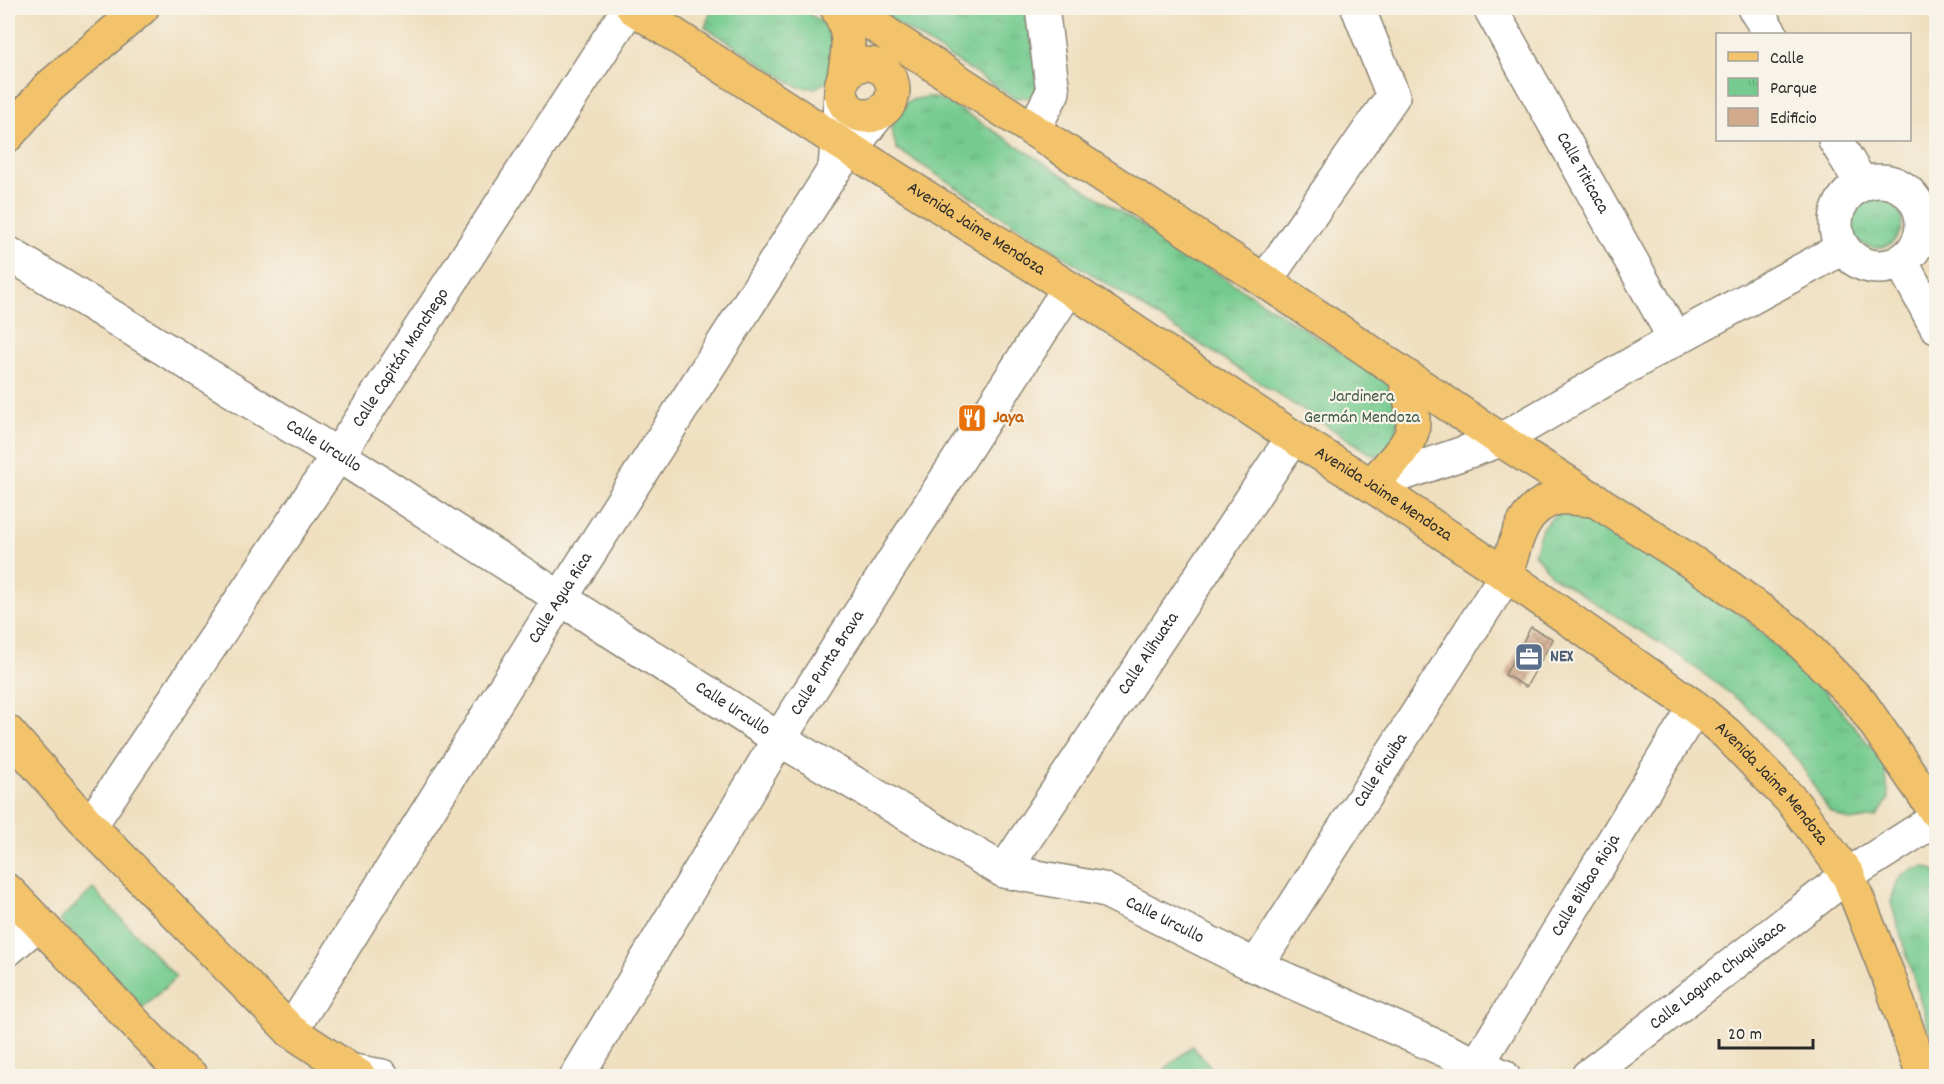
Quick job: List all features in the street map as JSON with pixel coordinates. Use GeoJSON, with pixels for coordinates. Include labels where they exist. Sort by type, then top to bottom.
{"type":"FeatureCollection","features":[{"type":"Feature","properties":{"kind":"main road"},"geometry":{"type":"LineString","coordinates":[[8,135],[48,88],[142,8]]}},
{"type":"Feature","properties":{"kind":"main road","name":"Avenida Jaime Mendoza"},"geometry":{"type":"LineString","coordinates":[[633,8],[794,113],[841,119],[1069,288],[1506,575],[1695,706],[1727,734],[1792,801],[1848,875],[1891,983],[1923,1077]]}},
{"type":"Feature","properties":{"kind":"main road"},"geometry":{"type":"LineString","coordinates":[[837,8],[845,21],[849,39],[841,119]]}},
{"type":"Feature","properties":{"kind":"main road"},"geometry":{"type":"LineString","coordinates":[[850,8],[886,82]]}},
{"type":"Feature","properties":{"kind":"main road"},"geometry":{"type":"LineString","coordinates":[[841,119],[851,69],[858,65],[886,82],[962,83],[1265,281],[1502,440],[1715,577],[1792,634],[1861,703],[1936,812]]}},
{"type":"Feature","properties":{"kind":"main road"},"geometry":{"type":"LineString","coordinates":[[841,119],[848,107],[855,112],[886,82]]}},
{"type":"Feature","properties":{"kind":"main road"},"geometry":{"type":"LineString","coordinates":[[759,90],[804,98],[824,97],[833,93],[841,119]]}},
{"type":"Feature","properties":{"kind":"main road"},"geometry":{"type":"LineString","coordinates":[[1371,485],[1392,463],[1412,434],[1413,416],[1405,376]]}},
{"type":"Feature","properties":{"kind":"main road"},"geometry":{"type":"LineString","coordinates":[[1506,575],[1520,528],[1535,508],[1558,498],[1596,500]]}},
{"type":"Feature","properties":{"kind":"main road"},"geometry":{"type":"LineString","coordinates":[[8,732],[90,826],[291,1030],[353,1073]]}},
{"type":"Feature","properties":{"kind":"main road"},"geometry":{"type":"LineString","coordinates":[[8,891],[37,924],[175,1065],[191,1077]]}},
{"type":"Feature","properties":{"kind":"street","name":"Calle Capitán Manchego"},"geometry":{"type":"LineString","coordinates":[[90,826],[338,455],[628,8]]}},
{"type":"Feature","properties":{"kind":"street"},"geometry":{"type":"LineString","coordinates":[[1033,130],[1053,92],[1042,8]]}},
{"type":"Feature","properties":{"kind":"street"},"geometry":{"type":"LineString","coordinates":[[1265,281],[1393,96],[1358,8]]}},
{"type":"Feature","properties":{"kind":"street","name":"Calle Titicaca"},"geometry":{"type":"LineString","coordinates":[[1490,8],[1675,339]]}},
{"type":"Feature","properties":{"kind":"street"},"geometry":{"type":"LineString","coordinates":[[1754,8],[1770,33]]}},
{"type":"Feature","properties":{"kind":"street","name":"Calle Agua Rica"},"geometry":{"type":"LineString","coordinates":[[291,1030],[560,599],[841,119],[886,82]]}},
{"type":"Feature","properties":{"kind":"street"},"geometry":{"type":"LineString","coordinates":[[1836,141],[1863,183]]}},
{"type":"Feature","properties":{"kind":"street"},"geometry":{"type":"LineString","coordinates":[[1875,180],[1888,182],[1901,186],[1911,195],[1927,201],[1922,218],[1922,231],[1914,248],[1901,261],[1889,266],[1876,267],[1852,258],[1843,248],[1835,224],[1837,211],[1847,195],[1863,183],[1875,180]]}},
{"type":"Feature","properties":{"kind":"street"},"geometry":{"type":"LineString","coordinates":[[1371,485],[1502,440],[1675,339],[1843,248]]}},
{"type":"Feature","properties":{"kind":"street","name":"Calle Urcullo"},"geometry":{"type":"LineString","coordinates":[[8,253],[338,455],[779,739],[1004,871],[1102,889],[1256,966],[1490,1071]]}},
{"type":"Feature","properties":{"kind":"street"},"geometry":{"type":"LineString","coordinates":[[1901,261],[1936,326]]}},
{"type":"Feature","properties":{"kind":"street","name":"Calle Punta Brava"},"geometry":{"type":"LineString","coordinates":[[577,1077],[779,739],[1069,288]]}},
{"type":"Feature","properties":{"kind":"street","name":"Calle Alihuata"},"geometry":{"type":"LineString","coordinates":[[1004,871],[1293,437]]}},
{"type":"Feature","properties":{"kind":"street","name":"Calle Picuiba"},"geometry":{"type":"LineString","coordinates":[[1256,966],[1506,575]]}},
{"type":"Feature","properties":{"kind":"street","name":"Calle Bilbao Rioja"},"geometry":{"type":"LineString","coordinates":[[1490,1071],[1695,706]]}},
{"type":"Feature","properties":{"kind":"street","name":"Calle Laguna Chuquisaca"},"geometry":{"type":"LineString","coordinates":[[1588,1077],[1848,875],[1936,819]]}},
{"type":"Feature","properties":{"kind":"street"},"geometry":{"type":"LineString","coordinates":[[8,949],[37,924]]}},
{"type":"Feature","properties":{"kind":"street"},"geometry":{"type":"LineString","coordinates":[[353,1073],[382,1077]]}},
{"type":"Feature","properties":{"kind":"green space"},"geometry":{"type":"Polygon","coordinates":[[[712,8],[799,8],[834,29],[829,81],[815,88],[798,87],[705,27],[712,8]]]}},
{"type":"Feature","properties":{"kind":"green space"},"geometry":{"type":"Polygon","coordinates":[[[1026,8],[1039,80],[1034,97],[1014,98],[882,14],[1026,8]]]}},
{"type":"Feature","properties":{"kind":"green space","name":"Jardinera Germán Mendoza"},"geometry":{"type":"Polygon","coordinates":[[[929,97],[947,101],[1390,384],[1402,407],[1391,450],[1374,456],[897,149],[892,122],[897,110],[911,100],[929,97]]]}},
{"type":"Feature","properties":{"kind":"green space"},"geometry":{"type":"Polygon","coordinates":[[[1871,196],[1881,196],[1890,200],[1898,208],[1902,222],[1898,236],[1890,244],[1881,248],[1871,248],[1862,244],[1854,236],[1850,227],[1850,217],[1854,208],[1862,200],[1871,196]]]}},
{"type":"Feature","properties":{"kind":"green space"},"geometry":{"type":"Polygon","coordinates":[[[1579,510],[1603,519],[1744,617],[1814,678],[1884,762],[1889,798],[1877,817],[1850,821],[1829,811],[1798,760],[1744,704],[1674,652],[1552,576],[1534,553],[1542,528],[1558,512],[1579,510]]]}},
{"type":"Feature","properties":{"kind":"green space"},"geometry":{"type":"Polygon","coordinates":[[[1926,867],[1936,871],[1936,1052],[1891,903],[1900,877],[1910,871],[1926,867]]]}},
{"type":"Feature","properties":{"kind":"green space"},"geometry":{"type":"Polygon","coordinates":[[[93,889],[176,977],[143,1008],[60,920],[93,889]]]}},
{"type":"Feature","properties":{"kind":"green space"},"geometry":{"type":"Polygon","coordinates":[[[1192,1046],[1219,1076],[1157,1076],[1192,1046]]]}},
{"type":"Feature","properties":{"kind":"building","name":"NEX"},"geometry":{"type":"Polygon","coordinates":[[[1531,627],[1553,639],[1526,687],[1505,675],[1531,627]]]}},
{"type":"Feature","properties":{"kind":"place","name":"Jaya"},"geometry":{"type":"Point","coordinates":[972,418]}},
{"type":"Feature","properties":{"kind":"place","name":"NEX"},"geometry":{"type":"Point","coordinates":[1529,657]}}]}
